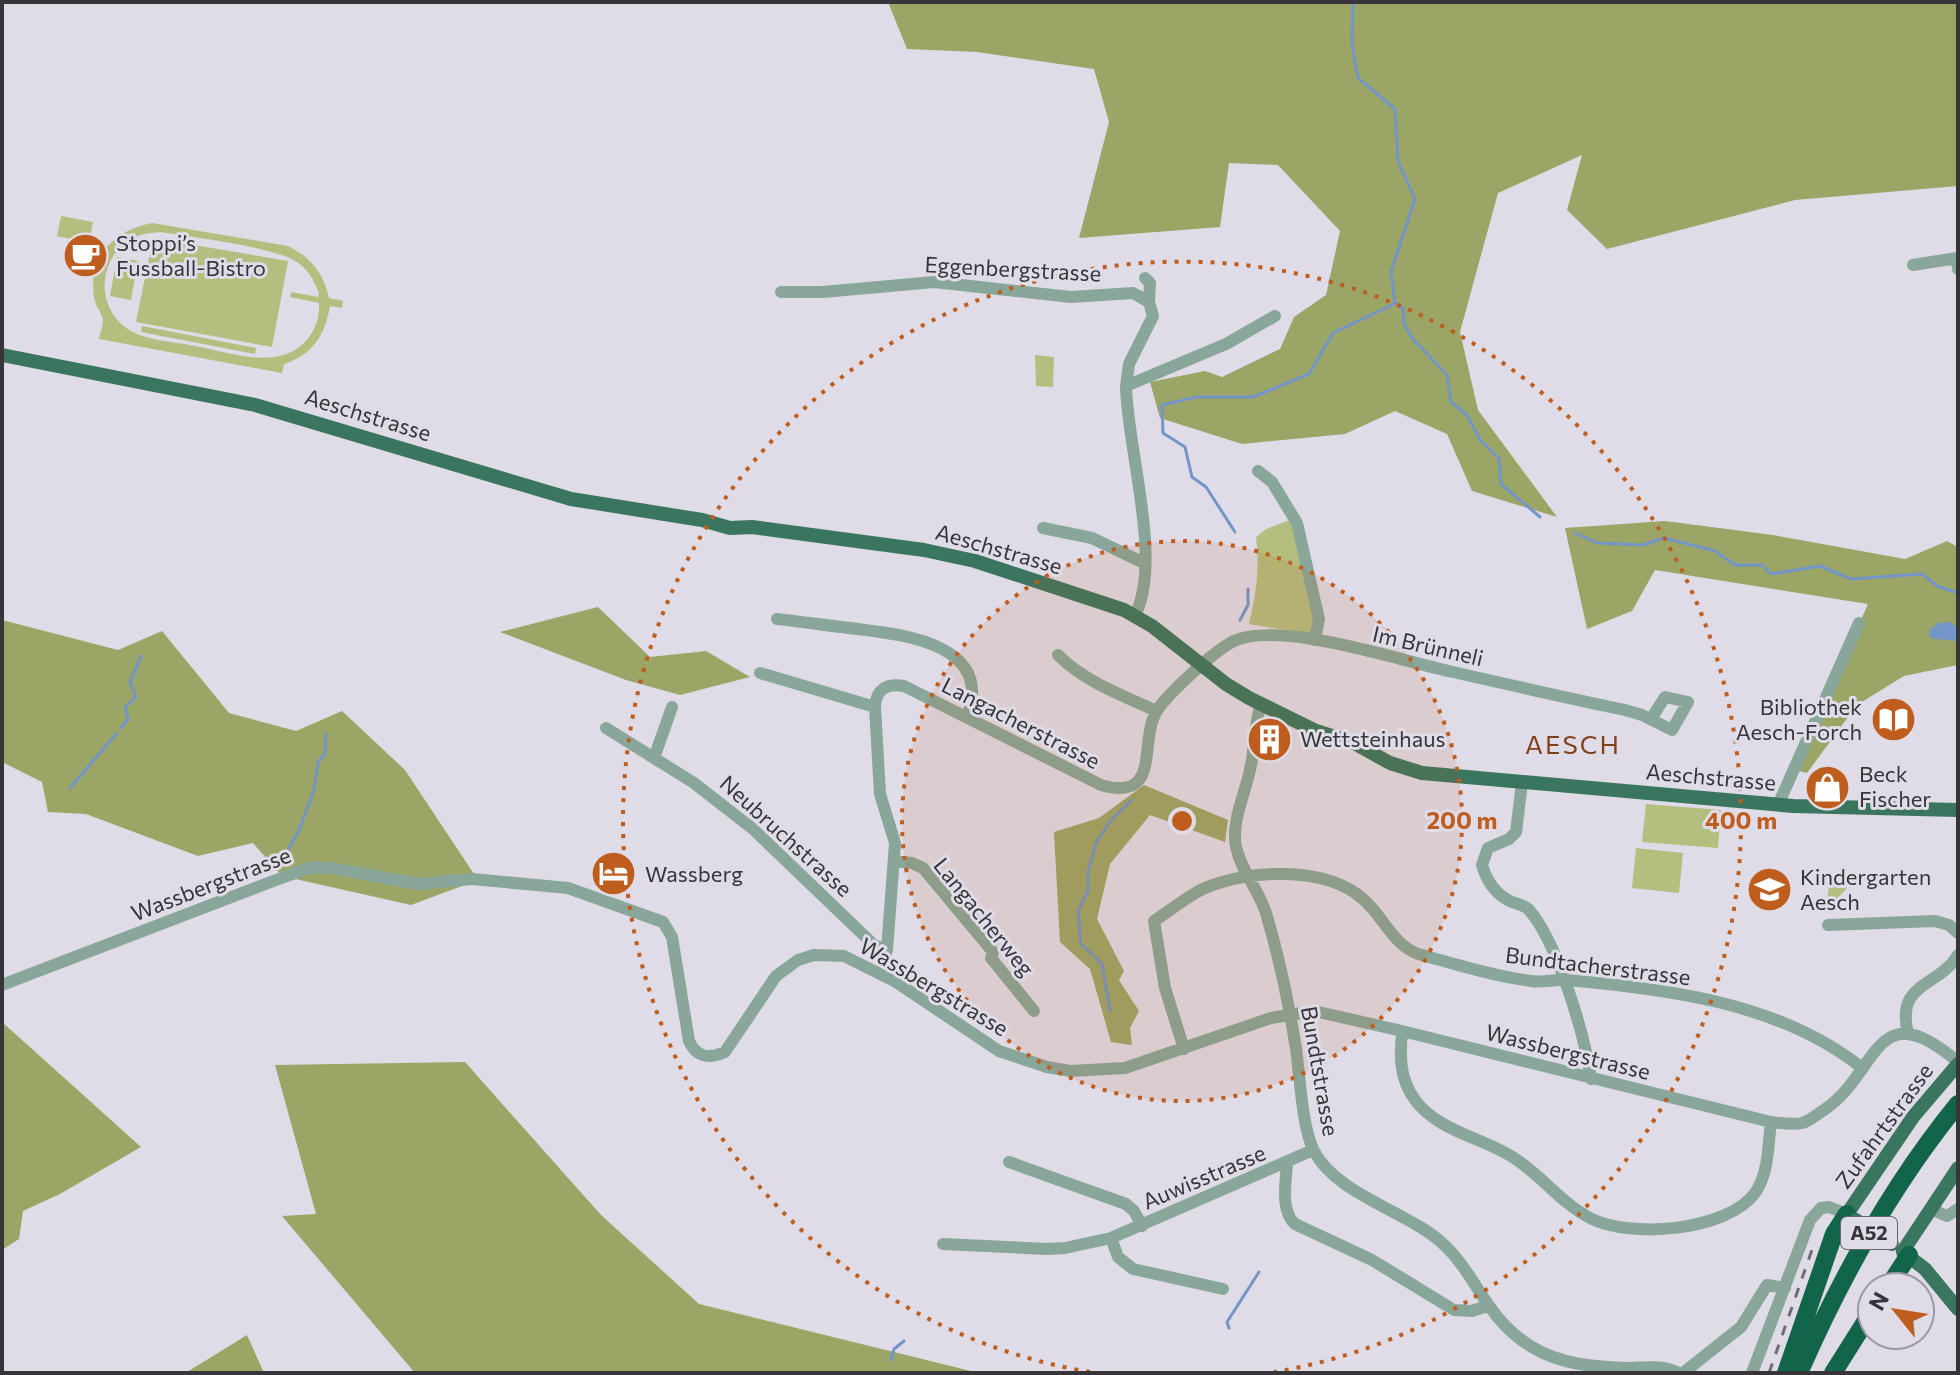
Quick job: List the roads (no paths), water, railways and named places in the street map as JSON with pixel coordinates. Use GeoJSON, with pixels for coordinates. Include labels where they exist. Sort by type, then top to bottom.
{"type":"FeatureCollection","features":[{"type":"Feature","properties":{"kind":"highway","name":"A52"},"geometry":{"type":"LineString","coordinates":[[1799,1373],[1844,1277],[1878,1217],[1913,1163],[1958,1104]]}},
{"type":"Feature","properties":{"kind":"highway","name":"A52"},"geometry":{"type":"LineString","coordinates":[[1806,1373],[1844,1292],[1877,1232],[1918,1168],[1958,1114]]}},
{"type":"Feature","properties":{"kind":"highway"},"geometry":{"type":"LineString","coordinates":[[1786,1373],[1837,1227],[1851,1217]]}},
{"type":"Feature","properties":{"kind":"highway"},"geometry":{"type":"LineString","coordinates":[[1894,1271],[1902,1250]]}},
{"type":"Feature","properties":{"kind":"highway"},"geometry":{"type":"LineString","coordinates":[[1833,1373],[1856,1336]]}},
{"type":"Feature","properties":{"kind":"main road","name":"Aeschstrasse"},"geometry":{"type":"LineString","coordinates":[[2,355],[255,405],[571,499],[702,520],[730,528],[752,527],[799,533],[924,550],[975,561],[1135,615],[1238,692],[1316,731],[1354,743],[1403,768],[1422,773],[1778,805],[1958,810]]}},
{"type":"Feature","properties":{"kind":"main road","name":"Zufahrtstrasse"},"geometry":{"type":"LineString","coordinates":[[1851,1217],[1913,1117],[1958,1063]]}},
{"type":"Feature","properties":{"kind":"main road"},"geometry":{"type":"LineString","coordinates":[[1902,1250],[1958,1168]]}},
{"type":"Feature","properties":{"kind":"main road"},"geometry":{"type":"LineString","coordinates":[[1851,1217],[1902,1250],[1935,1280],[1958,1309]]}},
{"type":"Feature","properties":{"kind":"street"},"geometry":{"type":"LineString","coordinates":[[1913,265],[1957,258],[1958,269]]}},
{"type":"Feature","properties":{"kind":"street"},"geometry":{"type":"LineString","coordinates":[[1135,615],[1144,594],[1144,532],[1126,386],[1129,364],[1153,316],[1149,302],[1150,283],[1145,278]]}},
{"type":"Feature","properties":{"kind":"street","name":"Eggenbergstrasse"},"geometry":{"type":"LineString","coordinates":[[781,292],[823,292],[934,282],[1071,297],[1133,293],[1149,302]]}},
{"type":"Feature","properties":{"kind":"street"},"geometry":{"type":"LineString","coordinates":[[1126,386],[1226,344],[1275,316]]}},
{"type":"Feature","properties":{"kind":"street"},"geometry":{"type":"LineString","coordinates":[[1258,471],[1272,482],[1297,523],[1319,619],[1315,640]]}},
{"type":"Feature","properties":{"kind":"street"},"geometry":{"type":"LineString","coordinates":[[1043,528],[1092,538],[1144,563]]}},
{"type":"Feature","properties":{"kind":"street"},"geometry":{"type":"LineString","coordinates":[[777,619],[912,636],[936,645],[960,663],[969,680],[972,702],[967,717]]}},
{"type":"Feature","properties":{"kind":"street"},"geometry":{"type":"LineString","coordinates":[[1778,805],[1859,623]]}},
{"type":"Feature","properties":{"kind":"street","name":"Im Brünneli"},"geometry":{"type":"LineString","coordinates":[[1203,665],[1226,645],[1253,635],[1315,640],[1625,710],[1651,719]]}},
{"type":"Feature","properties":{"kind":"street"},"geometry":{"type":"LineString","coordinates":[[1058,655],[1071,668],[1156,711],[1203,665]]}},
{"type":"Feature","properties":{"kind":"street"},"geometry":{"type":"LineString","coordinates":[[760,673],[875,707],[880,794],[893,834],[895,861],[887,950],[880,972]]}},
{"type":"Feature","properties":{"kind":"street","name":"Langacherstrasse"},"geometry":{"type":"LineString","coordinates":[[875,707],[875,697],[881,689],[892,684],[904,686],[1101,785],[1117,790],[1134,786],[1145,771],[1156,711]]}},
{"type":"Feature","properties":{"kind":"street","name":"Bundtstrasse"},"geometry":{"type":"LineString","coordinates":[[1261,704],[1251,767],[1237,818],[1235,845],[1247,877],[1265,909],[1291,1013],[1313,1150],[1327,1169],[1339,1178],[1440,1242],[1464,1269],[1498,1320],[1530,1346],[1553,1358],[1609,1367],[1664,1367],[1681,1373]]}},
{"type":"Feature","properties":{"kind":"street"},"geometry":{"type":"LineString","coordinates":[[654,758],[672,707]]}},
{"type":"Feature","properties":{"kind":"street","name":"Neubruchstrasse"},"geometry":{"type":"LineString","coordinates":[[606,728],[694,783],[753,829],[874,945],[887,950]]}},
{"type":"Feature","properties":{"kind":"street"},"geometry":{"type":"LineString","coordinates":[[1522,783],[1516,832],[1509,839],[1488,848],[1482,865],[1490,885],[1503,898],[1529,910],[1548,939],[1585,1049],[1591,1079]]}},
{"type":"Feature","properties":{"kind":"street","name":"Langacherweg"},"geometry":{"type":"LineString","coordinates":[[895,861],[923,868],[993,952],[991,958],[1034,1011]]}},
{"type":"Feature","properties":{"kind":"street","name":"Wassbergstrasse"},"geometry":{"type":"LineString","coordinates":[[2,985],[312,867],[419,884],[472,879],[553,885],[663,922],[672,937],[689,1041],[694,1051],[702,1056],[714,1057],[725,1052],[776,976],[798,960],[814,955],[844,956],[880,972],[999,1051],[1047,1067],[1097,1071],[1125,1068],[1291,1013],[1314,1011],[1771,1122],[1805,1123],[1832,1104],[1887,1040],[1908,1033]]}},
{"type":"Feature","properties":{"kind":"street","name":"Bundtacherstrasse"},"geometry":{"type":"LineString","coordinates":[[1184,1049],[1165,988],[1154,921],[1205,888],[1247,877],[1280,874],[1328,880],[1359,895],[1405,949],[1534,982],[1563,979],[1667,993],[1750,1011],[1820,1041],[1862,1068]]}},
{"type":"Feature","properties":{"kind":"street"},"geometry":{"type":"LineString","coordinates":[[1828,925],[1935,921],[1949,925],[1958,933]]}},
{"type":"Feature","properties":{"kind":"street"},"geometry":{"type":"LineString","coordinates":[[1958,955],[1952,964],[1910,996],[1905,1013],[1908,1033],[1929,1039],[1958,1063]]}},
{"type":"Feature","properties":{"kind":"street"},"geometry":{"type":"LineString","coordinates":[[1402,1031],[1402,1073],[1414,1099],[1425,1111],[1451,1128],[1515,1158],[1578,1211],[1617,1229],[1686,1226],[1740,1208],[1755,1192],[1766,1170],[1771,1122]]}},
{"type":"Feature","properties":{"kind":"street","name":"Auwisstrasse"},"geometry":{"type":"LineString","coordinates":[[943,1244],[1047,1249],[1111,1238],[1313,1150]]}},
{"type":"Feature","properties":{"kind":"street"},"geometry":{"type":"LineString","coordinates":[[1009,1162],[1126,1204],[1142,1226]]}},
{"type":"Feature","properties":{"kind":"street"},"geometry":{"type":"LineString","coordinates":[[1287,1163],[1287,1216],[1295,1224],[1372,1260],[1454,1310],[1472,1311],[1487,1306]]}},
{"type":"Feature","properties":{"kind":"street"},"geometry":{"type":"LineString","coordinates":[[1752,1373],[1815,1212],[1829,1207],[1851,1217]]}},
{"type":"Feature","properties":{"kind":"street"},"geometry":{"type":"LineString","coordinates":[[1931,1209],[1947,1216],[1958,1209]]}},
{"type":"Feature","properties":{"kind":"street"},"geometry":{"type":"LineString","coordinates":[[1111,1238],[1118,1257],[1133,1269],[1223,1289]]}},
{"type":"Feature","properties":{"kind":"street"},"geometry":{"type":"LineString","coordinates":[[1681,1373],[1741,1327],[1767,1285],[1785,1288]]}},
{"type":"Feature","properties":{"kind":"water"},"geometry":{"type":"Polygon","coordinates":[[[1951,622],[1958,630],[1955,641],[1930,638],[1929,630],[1938,623],[1951,622]]]}},
{"type":"Feature","properties":{"kind":"waterway"},"geometry":{"type":"LineString","coordinates":[[1353,2],[1352,45],[1358,78],[1395,109],[1398,161],[1415,199],[1391,272],[1395,303],[1403,308],[1404,324],[1413,339],[1447,375],[1451,402],[1467,415],[1481,441],[1499,458],[1501,484],[1540,517]]}},
{"type":"Feature","properties":{"kind":"waterway"},"geometry":{"type":"LineString","coordinates":[[1235,532],[1206,487],[1192,477],[1185,447],[1163,433],[1162,405],[1196,397],[1253,397],[1309,374],[1333,333],[1394,304]]}},
{"type":"Feature","properties":{"kind":"waterway"},"geometry":{"type":"LineString","coordinates":[[1575,533],[1597,543],[1643,545],[1664,538],[1715,551],[1735,565],[1762,565],[1771,574],[1820,566],[1851,579],[1922,574],[1937,586],[1958,593]]}},
{"type":"Feature","properties":{"kind":"waterway"},"geometry":{"type":"LineString","coordinates":[[1240,620],[1248,605],[1248,589]]}},
{"type":"Feature","properties":{"kind":"waterway"},"geometry":{"type":"LineString","coordinates":[[121,728],[128,719],[125,707],[136,697],[130,682],[141,656]]}},
{"type":"Feature","properties":{"kind":"waterway"},"geometry":{"type":"LineString","coordinates":[[70,788],[117,733]]}},
{"type":"Feature","properties":{"kind":"waterway"},"geometry":{"type":"LineString","coordinates":[[281,863],[299,830],[314,790],[318,762],[325,754],[326,734]]}},
{"type":"Feature","properties":{"kind":"waterway"},"geometry":{"type":"LineString","coordinates":[[1110,1011],[1102,964],[1081,944],[1078,911],[1088,890],[1088,872],[1096,843],[1111,820],[1132,800]]}},
{"type":"Feature","properties":{"kind":"waterway"},"geometry":{"type":"LineString","coordinates":[[1229,1328],[1227,1322],[1259,1272]]}},
{"type":"Feature","properties":{"kind":"waterway"},"geometry":{"type":"LineString","coordinates":[[891,1360],[894,1349],[904,1341]]}},
{"type":"Feature","properties":{"kind":"railway"},"geometry":{"type":"LineString","coordinates":[[1769,1373],[1814,1244]]}},
{"type":"Feature","properties":{"kind":"place","name":"Stoppi’s Fussball-Bistro"},"geometry":{"type":"Point","coordinates":[85,256]}},
{"type":"Feature","properties":{"kind":"place","name":"Bibliothek Aesch-Forch"},"geometry":{"type":"Point","coordinates":[1893,720]}},
{"type":"Feature","properties":{"kind":"place","name":"Wettsteinhaus"},"geometry":{"type":"Point","coordinates":[1269,739]}},
{"type":"Feature","properties":{"kind":"place","name":"Beck Fischer"},"geometry":{"type":"Point","coordinates":[1828,787]}},
{"type":"Feature","properties":{"kind":"place","name":"Wassberg"},"geometry":{"type":"Point","coordinates":[614,874]}},
{"type":"Feature","properties":{"kind":"place","name":"Kindergarten Aesch"},"geometry":{"type":"Point","coordinates":[1769,890]}},
{"type":"Feature","properties":{"kind":"district","name":"AESCH"},"geometry":{"type":"Point","coordinates":[1573,745]}}]}
